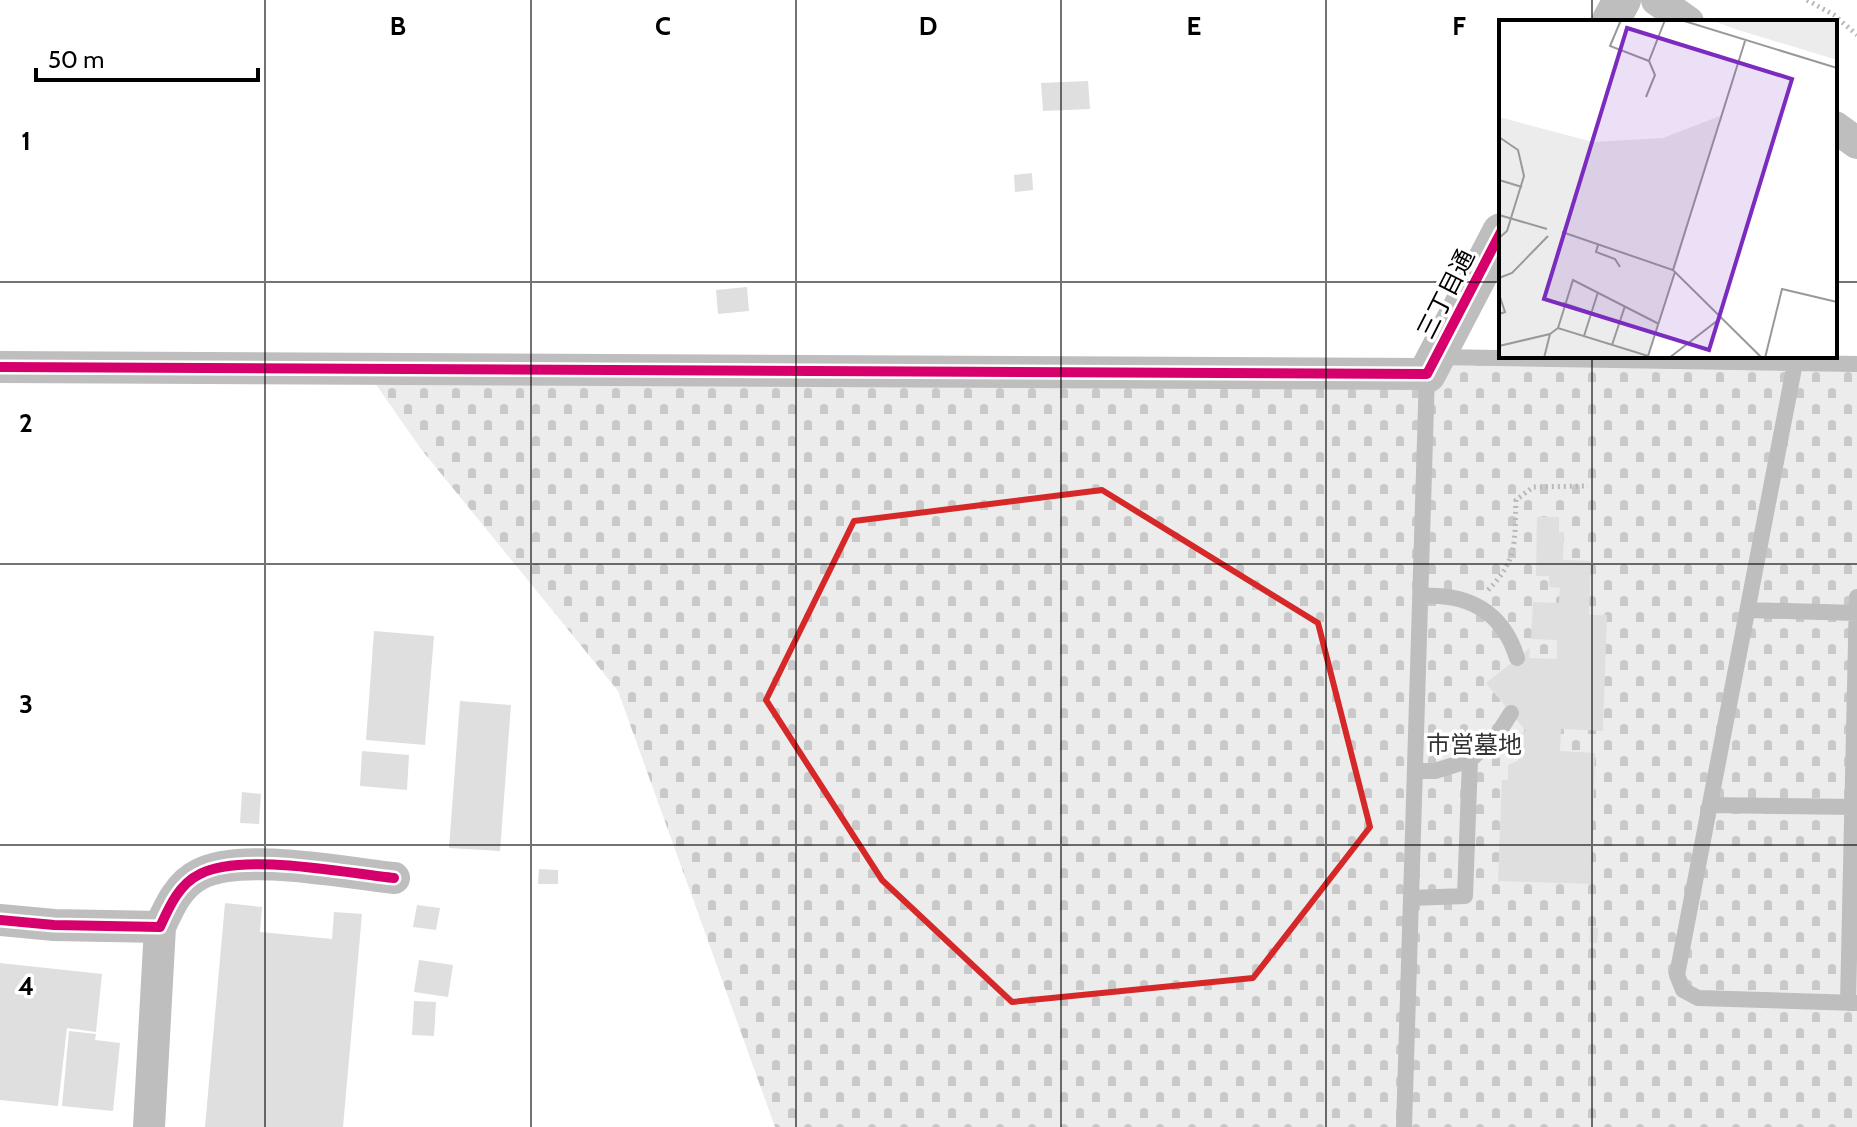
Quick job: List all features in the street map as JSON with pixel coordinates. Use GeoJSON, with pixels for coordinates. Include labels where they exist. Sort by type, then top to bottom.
{"type":"FeatureCollection","features":[{"type":"Feature","properties":{"kind":"street"},"geometry":{"type":"LineString","coordinates":[[1611,20],[1622,0]]}},
{"type":"Feature","properties":{"kind":"street"},"geometry":{"type":"LineString","coordinates":[[1657,0],[1685,20]]}},
{"type":"Feature","properties":{"kind":"street"},"geometry":{"type":"LineString","coordinates":[[1837,128],[1857,143]]}},
{"type":"Feature","properties":{"kind":"street","name":"三丁目通"},"geometry":{"type":"LineString","coordinates":[[1432,365],[1499,236]]}},
{"type":"Feature","properties":{"kind":"street"},"geometry":{"type":"LineString","coordinates":[[0,367],[1432,365]]}},
{"type":"Feature","properties":{"kind":"street"},"geometry":{"type":"LineString","coordinates":[[149,1127],[160,927],[174,897],[198,874],[235,863],[394,878]]}},
{"type":"Feature","properties":{"kind":"street"},"geometry":{"type":"LineString","coordinates":[[0,920],[54,925],[160,927]]}},
{"type":"Feature","properties":{"kind":"lane"},"geometry":{"type":"LineString","coordinates":[[1795,363],[1677,975],[1683,990],[1698,998],[1852,1003],[1857,597]]}},
{"type":"Feature","properties":{"kind":"lane"},"geometry":{"type":"LineString","coordinates":[[1404,1127],[1421,596],[1432,365],[1857,364]]}},
{"type":"Feature","properties":{"kind":"lane"},"geometry":{"type":"LineString","coordinates":[[1421,596],[1458,597],[1489,612],[1511,639],[1517,658]]}},
{"type":"Feature","properties":{"kind":"lane"},"geometry":{"type":"LineString","coordinates":[[1748,610],[1857,613]]}},
{"type":"Feature","properties":{"kind":"lane"},"geometry":{"type":"LineString","coordinates":[[1415,771],[1435,771],[1470,760],[1497,735],[1511,713]]}},
{"type":"Feature","properties":{"kind":"lane"},"geometry":{"type":"LineString","coordinates":[[1411,898],[1465,896],[1470,760]]}},
{"type":"Feature","properties":{"kind":"lane"},"geometry":{"type":"LineString","coordinates":[[1710,805],[1855,807]]}},
{"type":"Feature","properties":{"kind":"path"},"geometry":{"type":"LineString","coordinates":[[1807,0],[1834,15],[1857,35]]}},
{"type":"Feature","properties":{"kind":"path"},"geometry":{"type":"LineString","coordinates":[[1487,591],[1506,572],[1513,558],[1516,500],[1533,487],[1588,486]]}},
{"type":"Feature","properties":{"kind":"highlighted area"},"geometry":{"type":"Polygon","coordinates":[[[1102,490],[1318,623],[1370,827],[1253,978],[1012,1002],[882,880],[766,700],[854,521],[1102,490]]]}},
{"type":"Feature","properties":{"kind":"green space","name":"市営墓地"},"geometry":{"type":"Polygon","coordinates":[[[1857,359],[1857,1127],[775,1127],[618,691],[421,449],[370,376],[1857,359]]]}},
{"type":"Feature","properties":{"kind":"building"},"geometry":{"type":"Polygon","coordinates":[[[1088,81],[1090,109],[1043,111],[1041,83],[1088,81]]]}},
{"type":"Feature","properties":{"kind":"building"},"geometry":{"type":"Polygon","coordinates":[[[1032,173],[1033,190],[1015,192],[1014,175],[1032,173]]]}},
{"type":"Feature","properties":{"kind":"building"},"geometry":{"type":"Polygon","coordinates":[[[747,287],[749,311],[718,314],[716,290],[747,287]]]}},
{"type":"Feature","properties":{"kind":"building"},"geometry":{"type":"Polygon","coordinates":[[[1537,517],[1559,517],[1559,532],[1564,532],[1563,560],[1591,561],[1589,615],[1607,615],[1603,731],[1561,729],[1560,751],[1595,753],[1591,884],[1498,881],[1502,780],[1508,780],[1508,765],[1518,761],[1520,734],[1526,731],[1486,683],[1530,648],[1529,658],[1557,659],[1557,640],[1531,639],[1533,602],[1559,603],[1560,588],[1549,587],[1549,576],[1536,576],[1537,517]]]}},
{"type":"Feature","properties":{"kind":"building"},"geometry":{"type":"Polygon","coordinates":[[[374,631],[434,636],[425,745],[366,740],[374,631]]]}},
{"type":"Feature","properties":{"kind":"building"},"geometry":{"type":"Polygon","coordinates":[[[460,701],[511,705],[500,851],[449,848],[460,701]]]}},
{"type":"Feature","properties":{"kind":"building"},"geometry":{"type":"Polygon","coordinates":[[[362,751],[409,755],[407,790],[360,786],[362,751]]]}},
{"type":"Feature","properties":{"kind":"building"},"geometry":{"type":"Polygon","coordinates":[[[242,792],[261,794],[259,824],[240,823],[242,792]]]}},
{"type":"Feature","properties":{"kind":"building"},"geometry":{"type":"Polygon","coordinates":[[[539,869],[558,870],[558,884],[538,884],[539,869]]]}},
{"type":"Feature","properties":{"kind":"building"},"geometry":{"type":"Polygon","coordinates":[[[225,903],[262,907],[260,932],[332,939],[334,912],[362,914],[343,1127],[205,1127],[225,903]]]}},
{"type":"Feature","properties":{"kind":"building"},"geometry":{"type":"Polygon","coordinates":[[[417,905],[440,908],[436,930],[413,927],[417,905]]]}},
{"type":"Feature","properties":{"kind":"building"},"geometry":{"type":"Polygon","coordinates":[[[1590,927],[1598,928],[1597,943],[1589,942],[1590,927]]]}},
{"type":"Feature","properties":{"kind":"building"},"geometry":{"type":"Polygon","coordinates":[[[419,960],[453,965],[448,997],[414,992],[419,960]]]}},
{"type":"Feature","properties":{"kind":"building"},"geometry":{"type":"Polygon","coordinates":[[[0,963],[102,974],[96,1032],[67,1028],[58,1106],[0,1100],[0,963]]]}},
{"type":"Feature","properties":{"kind":"building"},"geometry":{"type":"Polygon","coordinates":[[[414,1001],[436,1002],[434,1036],[412,1035],[414,1001]]]}},
{"type":"Feature","properties":{"kind":"building"},"geometry":{"type":"Polygon","coordinates":[[[69,1031],[96,1034],[95,1040],[120,1043],[113,1111],[62,1106],[69,1031]]]}},
{"type":"Feature","properties":{"kind":"cycle path"},"geometry":{"type":"LineString","coordinates":[[0,367],[1427,374],[1499,236]]}},
{"type":"Feature","properties":{"kind":"cycle path"},"geometry":{"type":"LineString","coordinates":[[0,920],[54,925],[160,927],[176,897],[193,878],[218,868],[241,865],[294,866],[394,878]]}}]}
